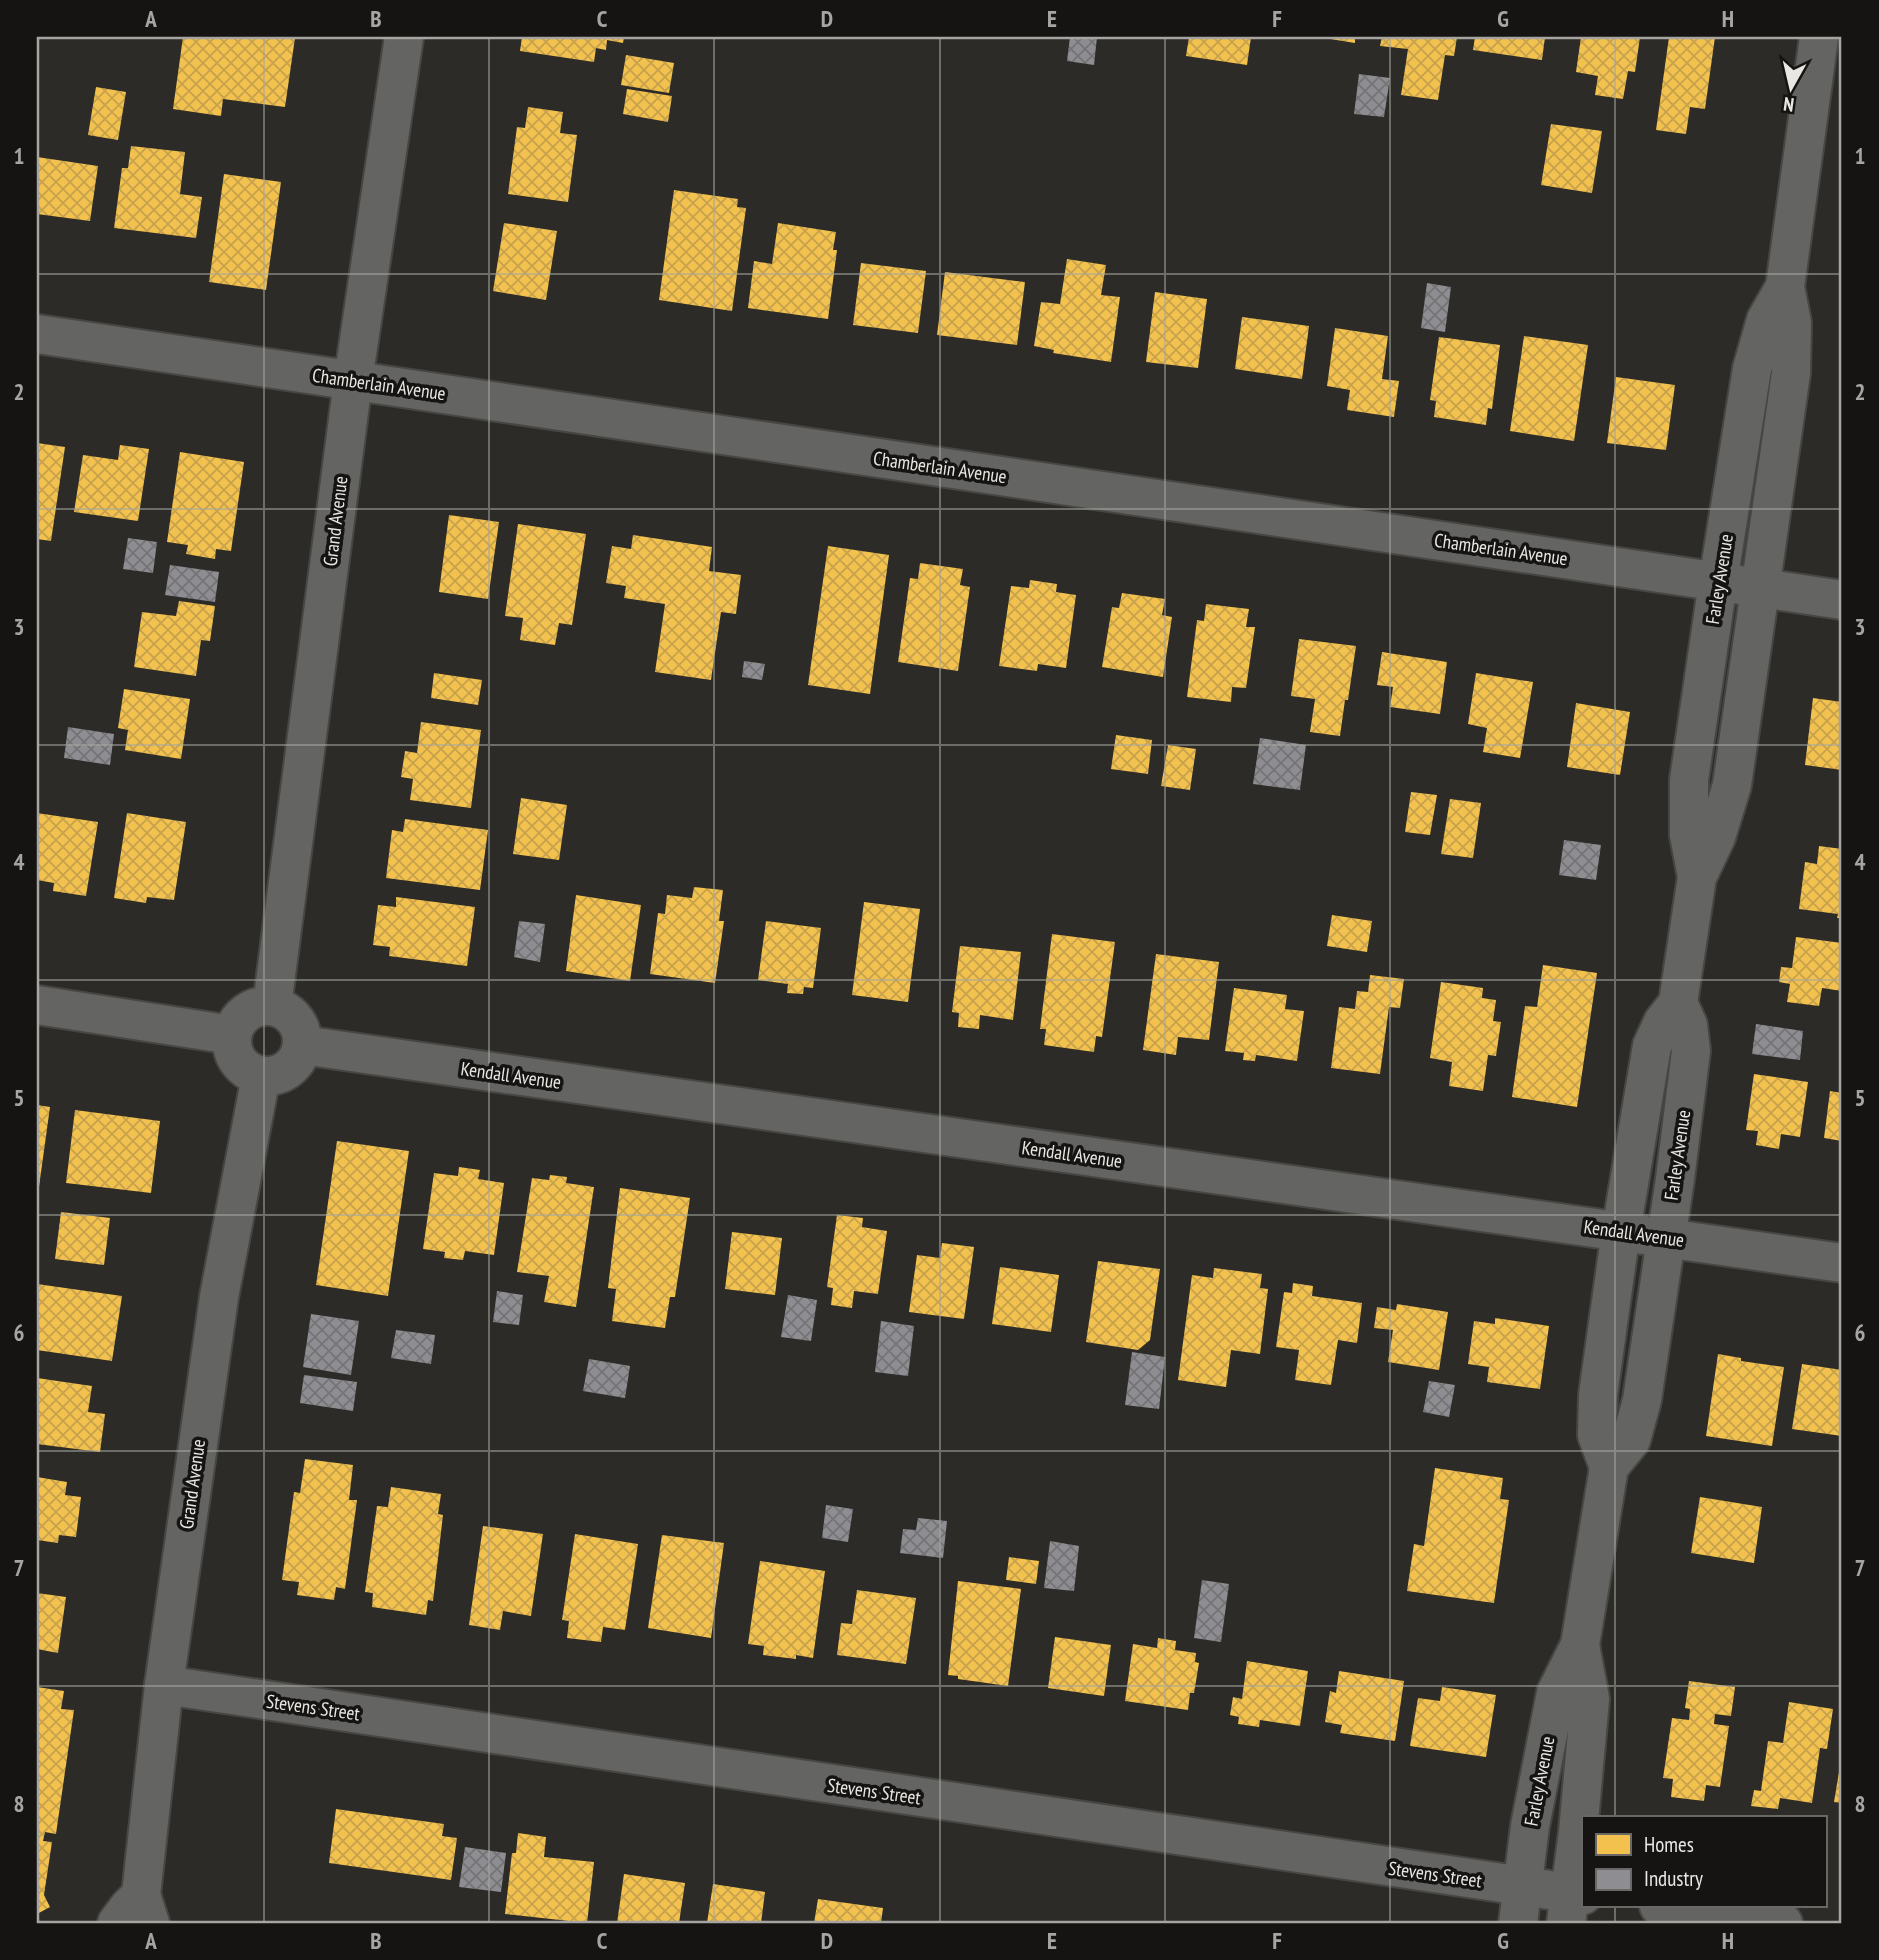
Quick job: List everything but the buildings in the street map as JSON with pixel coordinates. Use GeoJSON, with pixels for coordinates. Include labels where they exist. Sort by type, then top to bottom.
{"type":"FeatureCollection","features":[{"type":"Feature","properties":{"kind":"street","name":"Grand Avenue"},"geometry":{"type":"LineString","coordinates":[[272,1006],[354,381],[404,37]]}},
{"type":"Feature","properties":{"kind":"street","name":"Farley Avenue"},"geometry":{"type":"LineString","coordinates":[[1518,1923],[1530,1826],[1556,1693],[1580,1645],[1609,1467],[1597,1435],[1598,1395],[1621,1231],[1652,1046],[1663,1023],[1678,1003],[1697,877],[1716,837],[1732,785],[1791,373],[1791,323],[1785,287],[1819,37]]}},
{"type":"Feature","properties":{"kind":"street","name":"Farley Avenue"},"geometry":{"type":"LineString","coordinates":[[1697,877],[1689,835],[1689,780],[1718,582],[1752,369],[1766,320],[1785,287]]}},
{"type":"Feature","properties":{"kind":"street","name":"Chamberlain Avenue"},"geometry":{"type":"LineString","coordinates":[[37,334],[1842,600]]}},
{"type":"Feature","properties":{"kind":"street","name":"Farley Avenue"},"geometry":{"type":"LineString","coordinates":[[1609,1467],[1631,1440],[1642,1400],[1691,1051],[1688,1025],[1678,1003]]}},
{"type":"Feature","properties":{"kind":"street"},"geometry":{"type":"LineString","coordinates":[[37,1005],[232,1035]]}},
{"type":"Feature","properties":{"kind":"street"},"geometry":{"type":"LineString","coordinates":[[272,1006],[291,1016],[302,1035],[302,1045],[299,1056],[283,1073],[261,1076],[250,1073],[241,1066],[232,1046],[232,1035],[235,1025],[250,1010],[272,1006]]}},
{"type":"Feature","properties":{"kind":"street","name":"Kendall Avenue"},"geometry":{"type":"LineString","coordinates":[[302,1045],[1842,1263]]}},
{"type":"Feature","properties":{"kind":"street","name":"Grand Avenue"},"geometry":{"type":"LineString","coordinates":[[136,1914],[164,1685],[219,1297],[261,1076]]}},
{"type":"Feature","properties":{"kind":"street","name":"Farley Avenue"},"geometry":{"type":"LineString","coordinates":[[1573,1904],[1590,1699],[1580,1645]]}},
{"type":"Feature","properties":{"kind":"street","name":"Stevens Street"},"geometry":{"type":"LineString","coordinates":[[164,1685],[1523,1886],[1573,1904]]}},
{"type":"Feature","properties":{"kind":"street"},"geometry":{"type":"LineString","coordinates":[[1673,1908],[1783,1923]]}}]}
